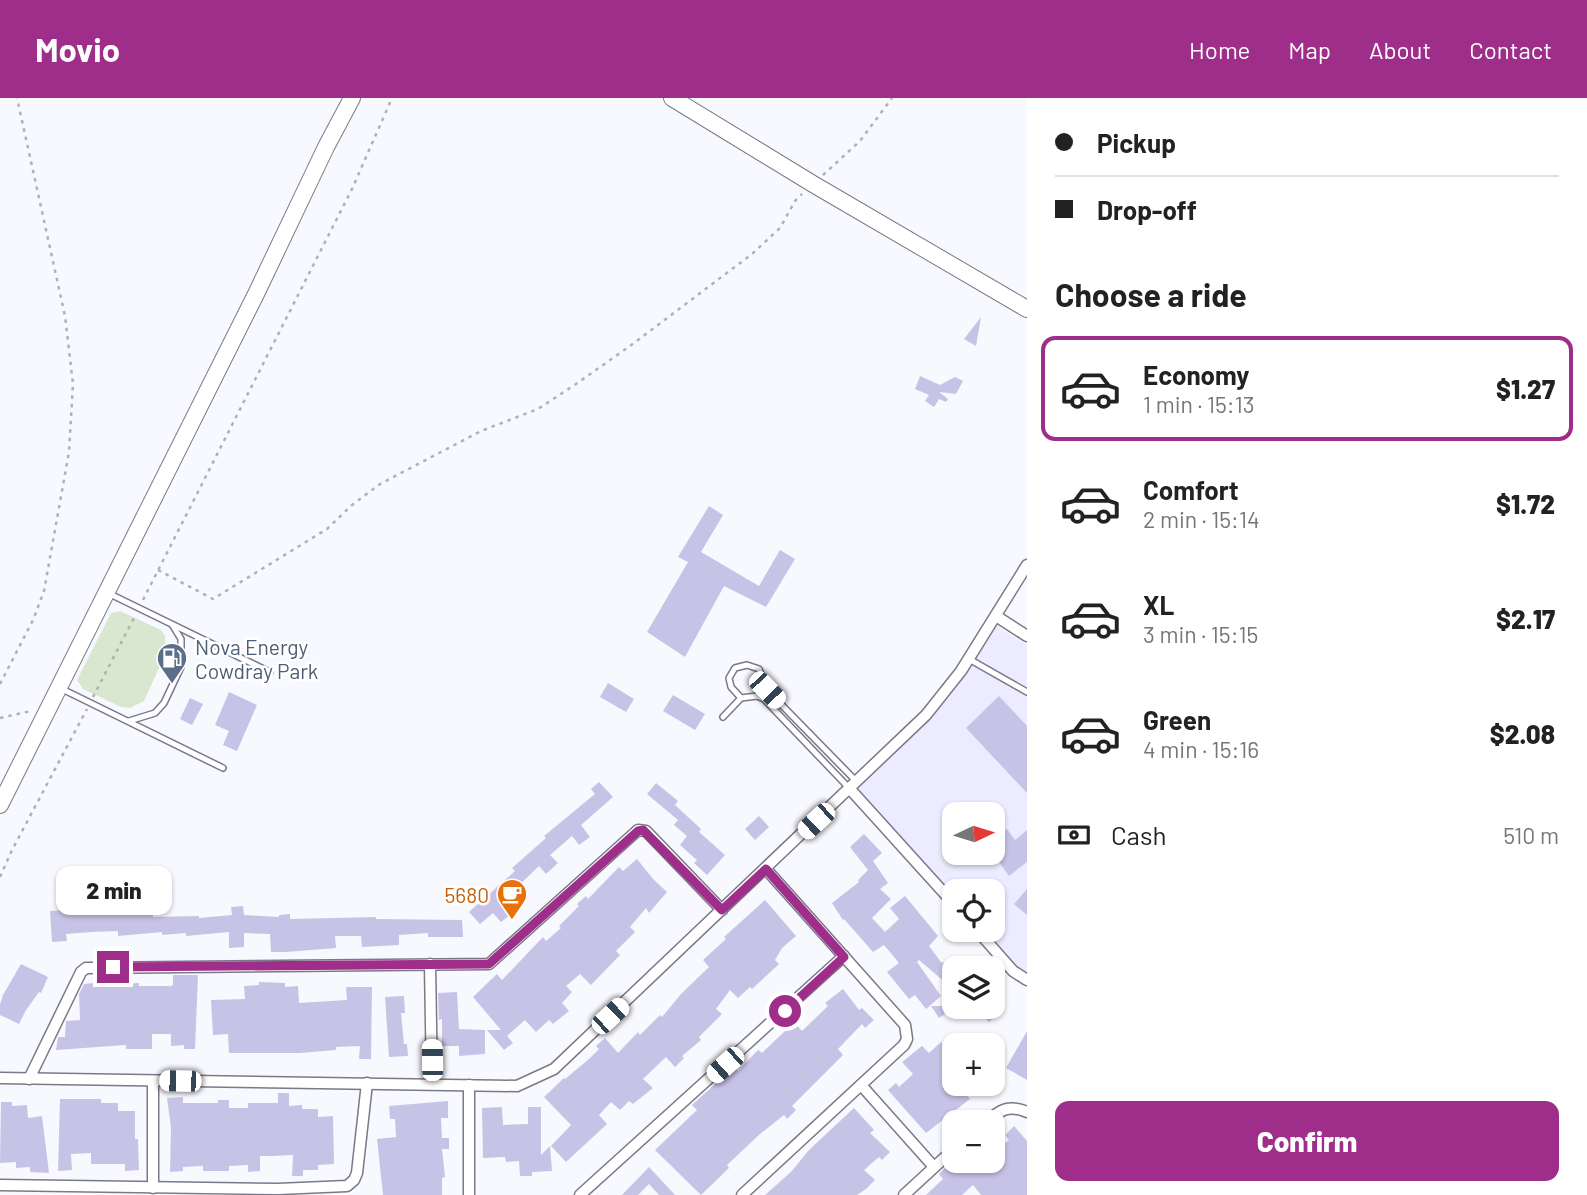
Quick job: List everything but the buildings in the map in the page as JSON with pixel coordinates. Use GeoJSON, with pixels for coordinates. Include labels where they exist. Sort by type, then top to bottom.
{"type":"FeatureCollection","features":[{"type":"Feature","properties":{"kind":"street"},"geometry":{"type":"LineString","coordinates":[[0,805],[352,98]]}},
{"type":"Feature","properties":{"kind":"street"},"geometry":{"type":"LineString","coordinates":[[672,98],[1027,309]]}},
{"type":"Feature","properties":{"kind":"street"},"geometry":{"type":"LineString","coordinates":[[0,1078],[517,1086],[554,1069],[926,715],[969,659],[1027,565]]}},
{"type":"Feature","properties":{"kind":"street"},"geometry":{"type":"LineString","coordinates":[[996,616],[1027,636]]}},
{"type":"Feature","properties":{"kind":"street"},"geometry":{"type":"LineString","coordinates":[[854,786],[942,890]]}},
{"type":"Feature","properties":{"kind":"street"},"geometry":{"type":"LineString","coordinates":[[29,1079],[80,972],[86,968],[489,964],[638,831],[646,831],[722,910]]}},
{"type":"Feature","properties":{"kind":"street"},"geometry":{"type":"LineString","coordinates":[[742,1195],[904,1045],[908,1032],[905,1025],[766,869]]}},
{"type":"Feature","properties":{"kind":"street"},"geometry":{"type":"LineString","coordinates":[[987,942],[1013,971],[1027,981]]}},
{"type":"Feature","properties":{"kind":"street"},"geometry":{"type":"LineString","coordinates":[[580,1195],[844,957]]}},
{"type":"Feature","properties":{"kind":"street"},"geometry":{"type":"LineString","coordinates":[[430,964],[432,1084]]}},
{"type":"Feature","properties":{"kind":"street"},"geometry":{"type":"LineString","coordinates":[[153,1081],[153,1188]]}},
{"type":"Feature","properties":{"kind":"street"},"geometry":{"type":"LineString","coordinates":[[0,1185],[277,1192],[347,1186],[357,1173],[367,1083]]}},
{"type":"Feature","properties":{"kind":"street"},"geometry":{"type":"LineString","coordinates":[[469,1084],[470,1195]]}},
{"type":"Feature","properties":{"kind":"street"},"geometry":{"type":"LineString","coordinates":[[861,1085],[934,1167]]}},
{"type":"Feature","properties":{"kind":"street"},"geometry":{"type":"LineString","coordinates":[[1003,1110],[1017,1108],[1027,1112]]}},
{"type":"Feature","properties":{"kind":"street"},"geometry":{"type":"LineString","coordinates":[[904,1195],[942,1160]]}},
{"type":"Feature","properties":{"kind":"lane"},"geometry":{"type":"LineString","coordinates":[[107,592],[271,672]]}},
{"type":"Feature","properties":{"kind":"lane"},"geometry":{"type":"LineString","coordinates":[[128,721],[155,713],[164,703],[181,667],[181,639],[171,623]]}},
{"type":"Feature","properties":{"kind":"lane"},"geometry":{"type":"LineString","coordinates":[[969,659],[1027,692]]}},
{"type":"Feature","properties":{"kind":"lane"},"geometry":{"type":"LineString","coordinates":[[741,698],[731,687],[729,678],[736,668],[747,666],[759,669],[767,690],[854,786]]}},
{"type":"Feature","properties":{"kind":"lane"},"geometry":{"type":"LineString","coordinates":[[60,688],[223,768]]}},
{"type":"Feature","properties":{"kind":"lane"},"geometry":{"type":"LineString","coordinates":[[723,717],[741,698],[757,696],[764,699],[854,786]]}},
{"type":"Feature","properties":{"kind":"path"},"geometry":{"type":"LineString","coordinates":[[0,684],[33,620],[44,591],[69,452],[73,384],[65,316],[17,98]]}},
{"type":"Feature","properties":{"kind":"path"},"geometry":{"type":"LineString","coordinates":[[0,877],[352,189],[391,98]]}},
{"type":"Feature","properties":{"kind":"path"},"geometry":{"type":"LineString","coordinates":[[158,570],[213,599],[327,529],[352,505],[380,484],[481,431],[538,409],[630,346],[752,254],[780,228],[795,201],[860,141],[892,98]]}},
{"type":"Feature","properties":{"kind":"path"},"geometry":{"type":"LineString","coordinates":[[0,718],[51,706]]}},
{"type":"Feature","properties":{"kind":"shaded area"},"geometry":{"type":"Polygon","coordinates":[[[996,626],[1027,645],[1027,976],[993,942],[1005,942],[1005,879],[942,879],[942,886],[856,789],[946,701],[996,626]]]}},
{"type":"Feature","properties":{"kind":"green space"},"geometry":{"type":"Polygon","coordinates":[[[120,611],[161,630],[165,636],[166,653],[144,701],[130,708],[121,707],[83,689],[77,680],[111,613],[120,611]]]}},
{"type":"Feature","properties":{"kind":"place","name":"Nova Energy Cowdray Park"},"geometry":{"type":"Point","coordinates":[172,685]}},
{"type":"Feature","properties":{"kind":"place","name":"5680"},"geometry":{"type":"Point","coordinates":[512,921]}},
{"type":"Feature","properties":{"kind":"route"},"geometry":{"type":"LineString","coordinates":[[113,967],[489,964],[638,831],[643,830],[722,910],[766,869],[844,957],[785,1011]]}}]}
